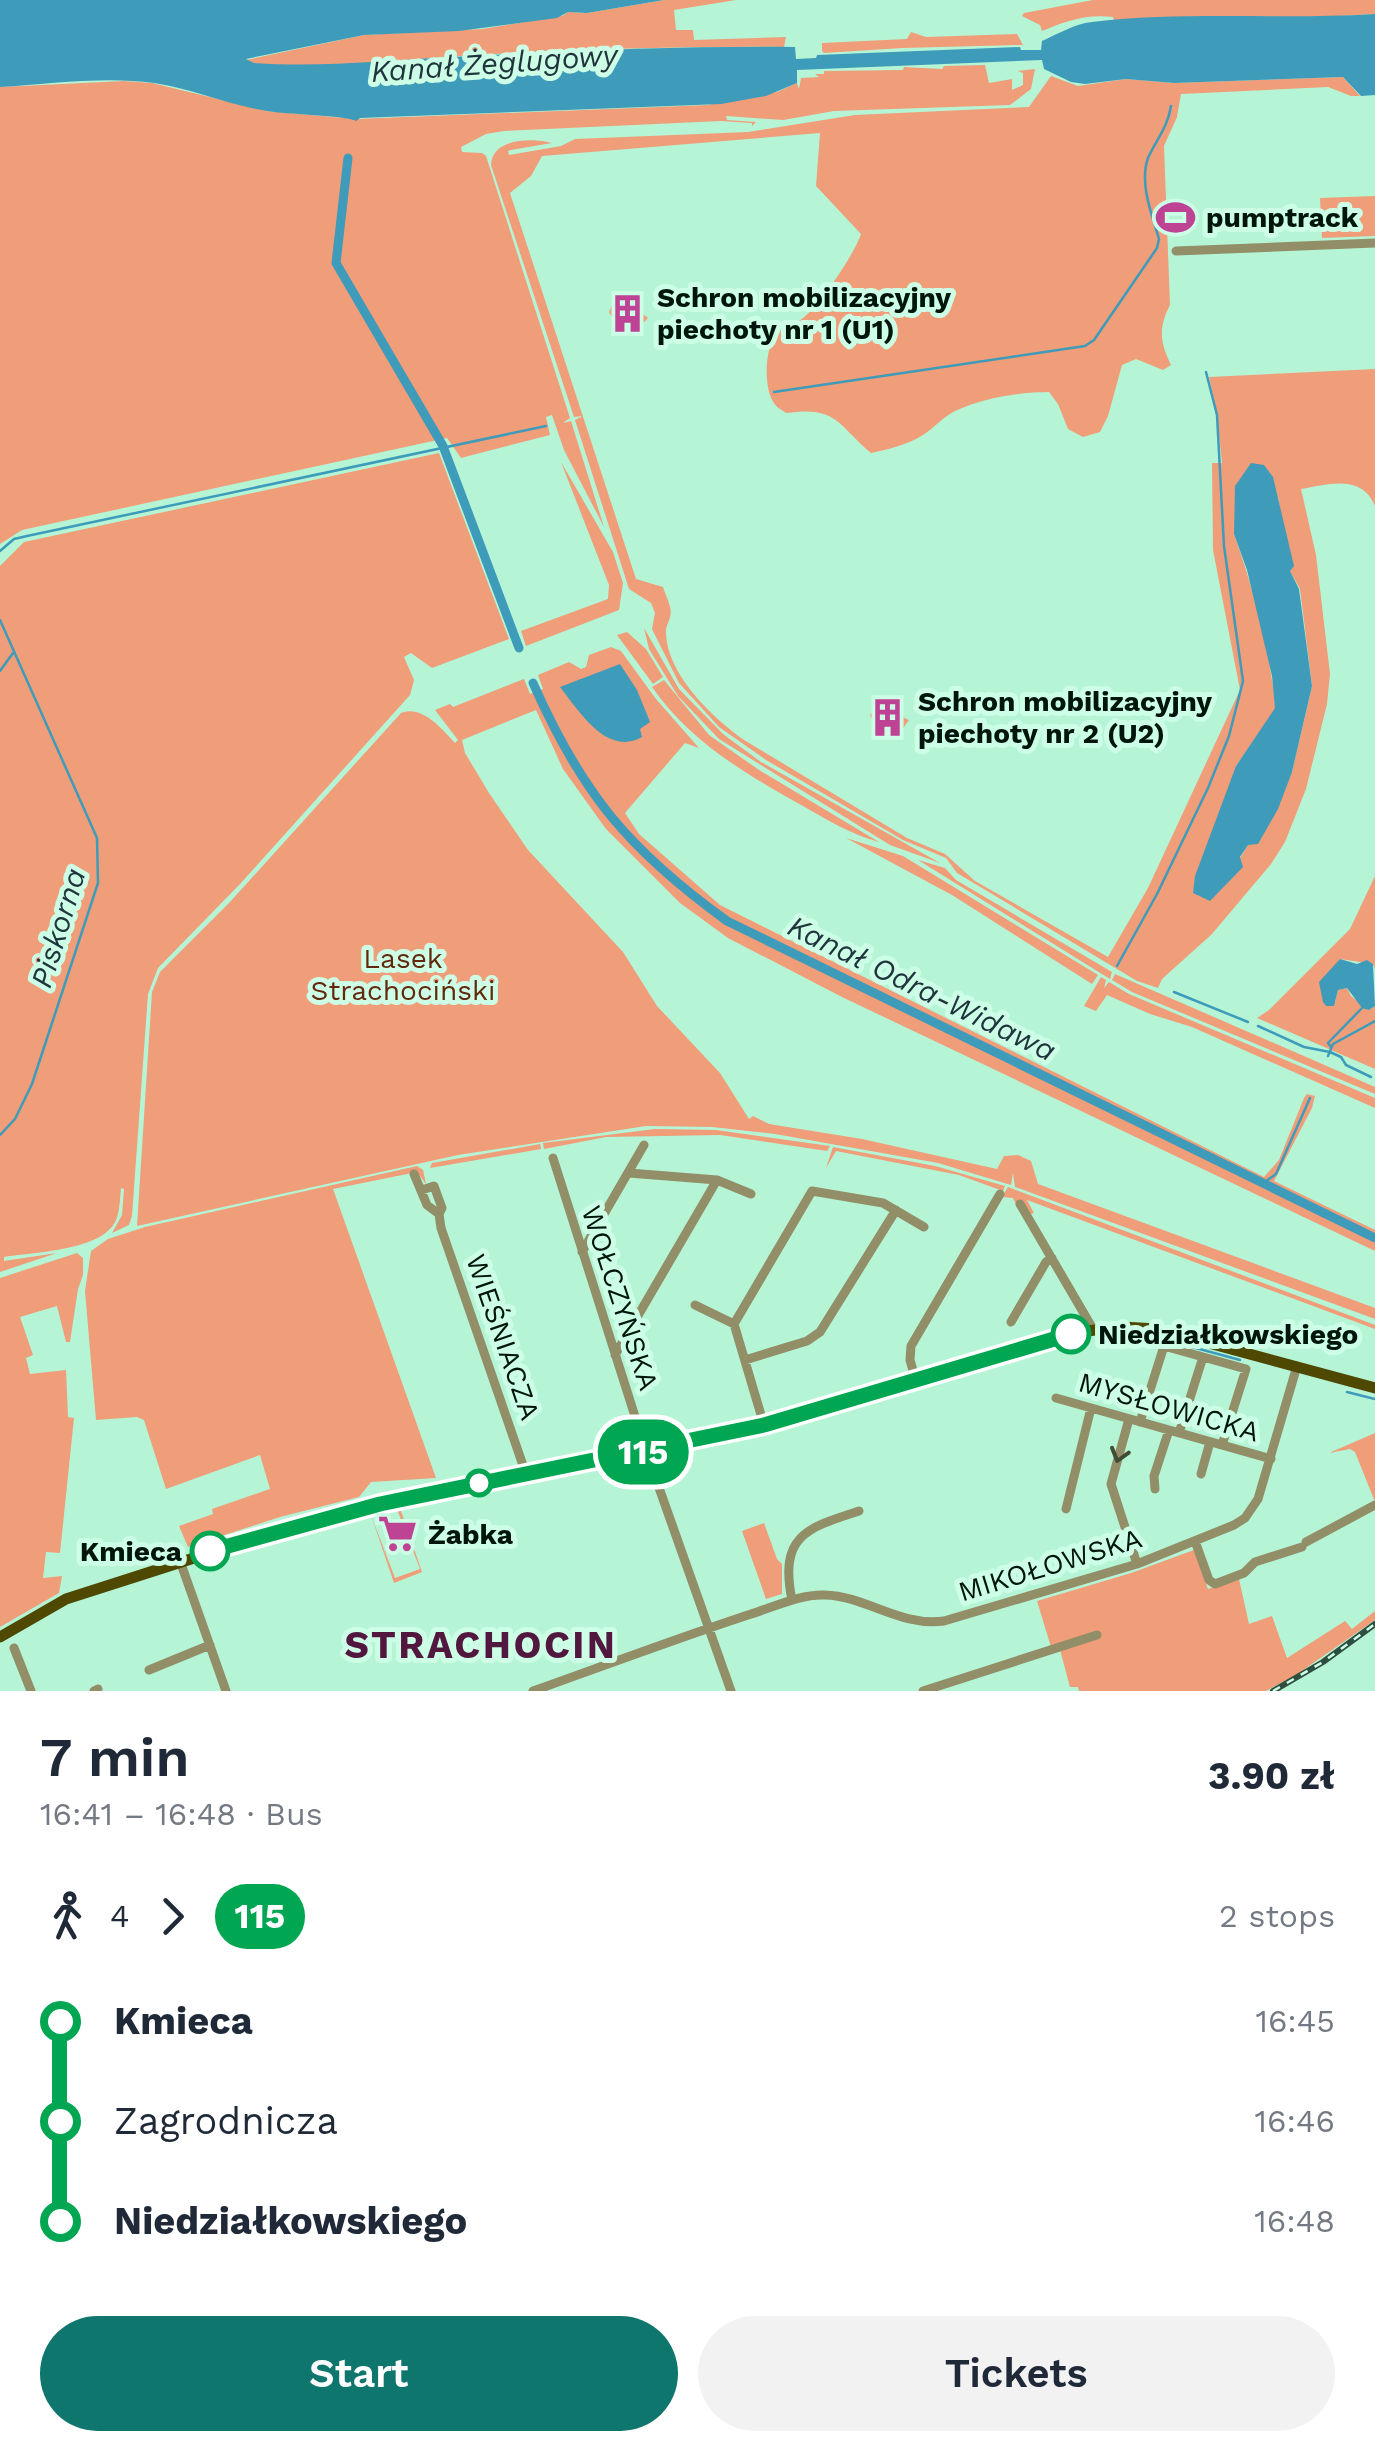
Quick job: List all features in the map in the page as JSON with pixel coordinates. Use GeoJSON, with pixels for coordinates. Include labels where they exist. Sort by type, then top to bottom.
{"type":"FeatureCollection","features":[{"type":"Feature","properties":{"kind":"main road"},"geometry":{"type":"LineString","coordinates":[[0,1638],[66,1599],[336,1515],[764,1425],[1093,1329],[1157,1329],[1375,1388]]}},
{"type":"Feature","properties":{"kind":"street"},"geometry":{"type":"LineString","coordinates":[[1176,251],[1375,243]]}},
{"type":"Feature","properties":{"kind":"street"},"geometry":{"type":"LineString","coordinates":[[582,1252],[644,1145]]}},
{"type":"Feature","properties":{"kind":"street","name":"WOŁCZYŃSKA"},"geometry":{"type":"LineString","coordinates":[[552,1158],[646,1452],[731,1691]]}},
{"type":"Feature","properties":{"kind":"street"},"geometry":{"type":"LineString","coordinates":[[628,1173],[717,1180],[751,1194]]}},
{"type":"Feature","properties":{"kind":"street","name":"WIEŚNIACZA"},"geometry":{"type":"LineString","coordinates":[[414,1174],[427,1205],[439,1214],[526,1474]]}},
{"type":"Feature","properties":{"kind":"street"},"geometry":{"type":"LineString","coordinates":[[615,1355],[717,1180]]}},
{"type":"Feature","properties":{"kind":"street"},"geometry":{"type":"LineString","coordinates":[[734,1324],[812,1191],[884,1203],[924,1227]]}},
{"type":"Feature","properties":{"kind":"street"},"geometry":{"type":"LineString","coordinates":[[916,1380],[910,1360],[911,1346],[1000,1194]]}},
{"type":"Feature","properties":{"kind":"street"},"geometry":{"type":"LineString","coordinates":[[1020,1204],[1093,1329]]}},
{"type":"Feature","properties":{"kind":"street"},"geometry":{"type":"LineString","coordinates":[[745,1360],[807,1341],[826,1326],[896,1210]]}},
{"type":"Feature","properties":{"kind":"street"},"geometry":{"type":"LineString","coordinates":[[1011,1322],[1052,1258]]}},
{"type":"Feature","properties":{"kind":"street"},"geometry":{"type":"LineString","coordinates":[[694,1304],[734,1324],[764,1425]]}},
{"type":"Feature","properties":{"kind":"street"},"geometry":{"type":"LineString","coordinates":[[1138,1564],[1111,1484],[1164,1346],[1246,1369],[1222,1445]]}},
{"type":"Feature","properties":{"kind":"street"},"geometry":{"type":"LineString","coordinates":[[1155,1490],[1154,1476],[1189,1408],[1203,1356]]}},
{"type":"Feature","properties":{"kind":"street","name":"MIKOŁOWSKA"},"geometry":{"type":"LineString","coordinates":[[533,1691],[792,1600],[823,1594],[904,1619],[933,1622],[1138,1564],[1234,1526],[1245,1518],[1262,1491],[1297,1366]]}},
{"type":"Feature","properties":{"kind":"street","name":"MYSŁOWICKA"},"geometry":{"type":"LineString","coordinates":[[1056,1398],[1271,1459]]}},
{"type":"Feature","properties":{"kind":"street"},"geometry":{"type":"LineString","coordinates":[[1066,1510],[1091,1408]]}},
{"type":"Feature","properties":{"kind":"street"},"geometry":{"type":"LineString","coordinates":[[1201,1474],[1210,1442]]}},
{"type":"Feature","properties":{"kind":"street"},"geometry":{"type":"LineString","coordinates":[[1195,1542],[1209,1580],[1215,1584],[1244,1574],[1255,1562],[1304,1545],[1375,1505]]}},
{"type":"Feature","properties":{"kind":"street"},"geometry":{"type":"LineString","coordinates":[[792,1600],[789,1560],[798,1538],[817,1524],[859,1511]]}},
{"type":"Feature","properties":{"kind":"street"},"geometry":{"type":"LineString","coordinates":[[180,1561],[226,1691]]}},
{"type":"Feature","properties":{"kind":"street"},"geometry":{"type":"LineString","coordinates":[[924,1691],[1097,1635]]}},
{"type":"Feature","properties":{"kind":"street"},"geometry":{"type":"LineString","coordinates":[[148,1670],[210,1645]]}},
{"type":"Feature","properties":{"kind":"street"},"geometry":{"type":"LineString","coordinates":[[14,1648],[31,1691]]}},
{"type":"Feature","properties":{"kind":"green space"},"geometry":{"type":"Polygon","coordinates":[[[664,0],[736,0],[674,10],[676,30],[693,30],[694,40],[786,37],[784,47],[572,50],[313,67],[263,65],[246,60],[364,35],[482,29],[568,12],[587,13],[664,0]]]}},
{"type":"Feature","properties":{"kind":"green space"},"geometry":{"type":"Polygon","coordinates":[[[1093,0],[1375,0],[1375,14],[1114,21],[1113,17],[1094,17],[1042,31],[1040,25],[1022,16],[1093,0]]]}},
{"type":"Feature","properties":{"kind":"green space"},"geometry":{"type":"Polygon","coordinates":[[[911,32],[926,37],[1017,34],[1023,45],[822,51],[822,43],[907,39],[911,32]]]}},
{"type":"Feature","properties":{"kind":"green space"},"geometry":{"type":"Polygon","coordinates":[[[985,65],[989,83],[1012,79],[1012,90],[1023,85],[1023,73],[1018,71],[1035,69],[1031,89],[1010,105],[834,111],[783,120],[726,116],[727,120],[756,122],[752,126],[721,121],[504,131],[486,134],[461,147],[462,152],[486,156],[570,418],[563,423],[571,421],[604,527],[564,450],[552,415],[546,417],[550,435],[461,458],[447,438],[22,530],[0,544],[0,87],[152,83],[267,111],[356,119],[707,105],[777,92],[797,83],[799,89],[801,78],[819,77],[815,74],[824,71],[985,65]]]}},
{"type":"Feature","properties":{"kind":"green space"},"geometry":{"type":"Polygon","coordinates":[[[1051,76],[1078,86],[1126,79],[1174,83],[1343,77],[1360,96],[1328,87],[1181,94],[1177,117],[1164,146],[1170,305],[1162,335],[1171,365],[1163,370],[1136,359],[1122,365],[1100,432],[1083,437],[1068,429],[1049,392],[1001,397],[966,406],[917,438],[871,453],[834,419],[816,412],[786,413],[775,404],[767,378],[772,340],[779,331],[810,312],[844,266],[861,234],[816,186],[820,133],[542,156],[531,176],[510,193],[583,416],[574,417],[491,165],[493,156],[506,144],[525,140],[552,143],[511,150],[509,155],[561,146],[575,139],[748,132],[855,115],[1029,107],[1051,76]]]}},
{"type":"Feature","properties":{"kind":"green space"},"geometry":{"type":"Polygon","coordinates":[[[1375,196],[1375,236],[1322,238],[1320,198],[1375,196]]]}},
{"type":"Feature","properties":{"kind":"green space"},"geometry":{"type":"Polygon","coordinates":[[[622,298],[648,318],[635,331],[616,324],[609,312],[622,298]]]}},
{"type":"Feature","properties":{"kind":"green space"},"geometry":{"type":"Polygon","coordinates":[[[1375,369],[1375,506],[1362,489],[1353,485],[1301,489],[1316,555],[1330,674],[1327,704],[1306,789],[1285,842],[1212,934],[1162,979],[1158,988],[1137,981],[957,873],[946,858],[903,840],[766,760],[719,727],[679,683],[652,629],[655,613],[651,603],[629,589],[575,420],[583,416],[636,579],[663,587],[671,610],[666,631],[668,649],[683,680],[706,708],[744,740],[907,838],[945,854],[975,881],[1108,957],[1148,888],[1240,690],[1213,550],[1212,463],[1222,463],[1209,377],[1375,369]],[[1278,497],[1234,534],[1260,620],[1276,708],[1236,766],[1240,858],[1292,772],[1312,686],[1300,589],[1290,571],[1278,497]]]}},
{"type":"Feature","properties":{"kind":"green space"},"geometry":{"type":"Polygon","coordinates":[[[439,453],[509,639],[432,668],[411,653],[404,657],[414,680],[410,695],[240,884],[158,968],[148,994],[129,1225],[112,1233],[122,1215],[121,1188],[116,1220],[109,1230],[82,1244],[4,1257],[4,1261],[57,1253],[0,1272],[0,566],[24,542],[439,453]]]}},
{"type":"Feature","properties":{"kind":"green space"},"geometry":{"type":"Polygon","coordinates":[[[561,462],[613,552],[623,583],[619,610],[526,646],[521,631],[608,599],[609,585],[561,462]]]}},
{"type":"Feature","properties":{"kind":"green space"},"geometry":{"type":"Polygon","coordinates":[[[644,628],[679,689],[723,734],[761,762],[940,863],[890,845],[719,739],[678,696],[649,649],[644,628]]]}},
{"type":"Feature","properties":{"kind":"green space"},"geometry":{"type":"Polygon","coordinates":[[[627,632],[646,649],[663,677],[653,684],[617,635],[627,632]]]}},
{"type":"Feature","properties":{"kind":"green space","name":"Lasek Strachociński"},"geometry":{"type":"Polygon","coordinates":[[[611,647],[621,651],[699,748],[685,743],[625,813],[639,834],[720,905],[1264,1177],[1279,1160],[1304,1098],[1307,1094],[1315,1096],[1274,1181],[1375,1230],[1375,1251],[842,997],[728,938],[680,903],[606,829],[563,769],[536,710],[462,740],[465,753],[489,793],[528,850],[623,952],[657,1006],[720,1073],[749,1119],[753,1116],[769,1124],[862,1139],[997,1169],[1004,1156],[1018,1155],[1031,1161],[1038,1184],[1375,1308],[1375,1319],[1015,1187],[1013,1173],[1011,1185],[938,1163],[712,1127],[646,1126],[458,1155],[137,1226],[152,992],[160,972],[229,903],[401,713],[424,715],[455,743],[458,740],[435,710],[450,704],[453,707],[524,679],[530,694],[543,689],[538,675],[569,662],[581,669],[586,667],[589,655],[611,647]]]}},
{"type":"Feature","properties":{"kind":"green space"},"geometry":{"type":"Polygon","coordinates":[[[664,680],[709,735],[879,842],[831,822],[720,755],[667,707],[652,687],[664,680]]]}},
{"type":"Feature","properties":{"kind":"green space"},"geometry":{"type":"Polygon","coordinates":[[[877,706],[909,720],[901,731],[873,722],[870,715],[877,706]]]}},
{"type":"Feature","properties":{"kind":"green space"},"geometry":{"type":"Polygon","coordinates":[[[846,838],[903,856],[1098,975],[1092,984],[952,895],[846,838]]]}},
{"type":"Feature","properties":{"kind":"green space"},"geometry":{"type":"Polygon","coordinates":[[[918,860],[945,868],[956,880],[1112,972],[1110,979],[918,860]]]}},
{"type":"Feature","properties":{"kind":"green space"},"geometry":{"type":"Polygon","coordinates":[[[1375,876],[1375,969],[1373,964],[1340,959],[1334,1006],[1338,990],[1347,988],[1369,1010],[1375,1006],[1375,1069],[1257,1018],[1350,929],[1375,876]]]}},
{"type":"Feature","properties":{"kind":"green space"},"geometry":{"type":"Polygon","coordinates":[[[1115,974],[1375,1087],[1375,1094],[1132,992],[1112,980],[1115,974]]]}},
{"type":"Feature","properties":{"kind":"green space"},"geometry":{"type":"Polygon","coordinates":[[[1101,977],[1106,980],[1104,988],[1109,982],[1129,994],[1375,1098],[1375,1108],[1192,1027],[1107,995],[1096,1011],[1084,1006],[1101,977]]]}},
{"type":"Feature","properties":{"kind":"green space"},"geometry":{"type":"Polygon","coordinates":[[[655,1129],[716,1130],[830,1146],[827,1151],[720,1135],[606,1137],[544,1149],[543,1143],[655,1129]]]}},
{"type":"Feature","properties":{"kind":"green space"},"geometry":{"type":"Polygon","coordinates":[[[540,1144],[541,1149],[430,1168],[432,1163],[540,1144]]]}},
{"type":"Feature","properties":{"kind":"green space"},"geometry":{"type":"Polygon","coordinates":[[[833,1147],[935,1166],[1005,1186],[1003,1191],[959,1175],[836,1151],[826,1168],[833,1147]]]}},
{"type":"Feature","properties":{"kind":"green space"},"geometry":{"type":"Polygon","coordinates":[[[417,1166],[423,1170],[426,1184],[417,1172],[333,1189],[436,1478],[371,1482],[359,1497],[188,1547],[179,1526],[213,1514],[212,1509],[270,1489],[260,1455],[166,1489],[144,1420],[96,1420],[85,1291],[91,1251],[108,1239],[145,1227],[417,1166]]]}},
{"type":"Feature","properties":{"kind":"green space"},"geometry":{"type":"Polygon","coordinates":[[[1008,1187],[1375,1325],[1375,1329],[1027,1200],[1034,1213],[1031,1214],[1022,1201],[1016,1204],[1013,1198],[1002,1197],[1008,1187]]]}},
{"type":"Feature","properties":{"kind":"green space"},"geometry":{"type":"Polygon","coordinates":[[[77,1253],[83,1258],[83,1275],[70,1342],[66,1342],[57,1306],[20,1317],[33,1355],[26,1358],[30,1374],[66,1370],[68,1417],[74,1418],[60,1553],[46,1552],[43,1578],[62,1576],[59,1593],[0,1627],[0,1278],[77,1253]]]}},
{"type":"Feature","properties":{"kind":"green space"},"geometry":{"type":"Polygon","coordinates":[[[1375,1433],[1375,1502],[1355,1452],[1350,1449],[1329,1453],[1375,1433]]]}},
{"type":"Feature","properties":{"kind":"green space"},"geometry":{"type":"Polygon","coordinates":[[[400,1508],[422,1572],[394,1583],[371,1515],[395,1578],[420,1569],[397,1509],[400,1508]]]}},
{"type":"Feature","properties":{"kind":"green space"},"geometry":{"type":"Polygon","coordinates":[[[764,1523],[782,1564],[782,1594],[766,1599],[742,1531],[764,1523]]]}},
{"type":"Feature","properties":{"kind":"green space"},"geometry":{"type":"Polygon","coordinates":[[[1194,1550],[1208,1589],[1239,1579],[1249,1624],[1272,1616],[1287,1658],[1345,1621],[1352,1629],[1375,1611],[1375,1620],[1266,1691],[1079,1691],[1078,1687],[1070,1687],[1059,1646],[1051,1647],[1037,1601],[1194,1550]]]}},
{"type":"Feature","properties":{"kind":"water","name":"Kanał Żeglugowy"},"geometry":{"type":"Polygon","coordinates":[[[0,0],[664,0],[459,31],[364,35],[246,59],[254,63],[304,65],[666,48],[795,47],[796,59],[1020,47],[1041,50],[1042,41],[1092,22],[1162,17],[1375,14],[1375,95],[1361,96],[1343,77],[1174,83],[1126,79],[1085,84],[1044,69],[1042,60],[797,70],[797,83],[766,96],[721,104],[356,121],[259,110],[135,81],[0,87],[0,0]]]}},
{"type":"Feature","properties":{"kind":"water"},"geometry":{"type":"Polygon","coordinates":[[[1251,463],[1264,465],[1273,477],[1294,566],[1290,571],[1299,589],[1312,686],[1292,772],[1278,809],[1258,844],[1248,845],[1240,857],[1243,867],[1210,901],[1193,893],[1195,876],[1236,766],[1275,708],[1272,676],[1247,570],[1234,534],[1235,486],[1251,463]]]}},
{"type":"Feature","properties":{"kind":"water"},"geometry":{"type":"Polygon","coordinates":[[[620,664],[637,690],[650,722],[640,729],[642,737],[629,742],[617,741],[595,729],[560,687],[620,664]]]}},
{"type":"Feature","properties":{"kind":"water"},"geometry":{"type":"Polygon","coordinates":[[[1340,959],[1357,964],[1367,960],[1373,964],[1375,1006],[1369,1010],[1362,1008],[1347,988],[1338,990],[1334,1006],[1323,1002],[1319,982],[1340,959]]]}},
{"type":"Feature","properties":{"kind":"waterway"},"geometry":{"type":"LineString","coordinates":[[774,392],[1085,346],[1094,340],[1157,248],[1159,239],[1145,178],[1148,158],[1171,106]]}},
{"type":"Feature","properties":{"kind":"waterway","name":"Kanał Odra-Widawa"},"geometry":{"type":"LineString","coordinates":[[348,158],[336,263],[443,446],[519,648]]}},
{"type":"Feature","properties":{"kind":"waterway"},"geometry":{"type":"LineString","coordinates":[[1117,966],[1208,788],[1229,736],[1243,681],[1224,546],[1217,415],[1206,372]]}},
{"type":"Feature","properties":{"kind":"waterway","name":"Piskorna"},"geometry":{"type":"LineString","coordinates":[[0,551],[14,539],[27,536],[546,426]]}},
{"type":"Feature","properties":{"kind":"waterway","name":"Piskorna"},"geometry":{"type":"LineString","coordinates":[[0,620],[97,838],[98,883],[32,1084],[15,1119],[0,1135]]}},
{"type":"Feature","properties":{"kind":"waterway"},"geometry":{"type":"LineString","coordinates":[[0,671],[13,653]]}},
{"type":"Feature","properties":{"kind":"waterway","name":"Kanał Odra-Widawa"},"geometry":{"type":"LineString","coordinates":[[533,683],[570,757],[612,817],[662,869],[727,921],[1375,1238]]}},
{"type":"Feature","properties":{"kind":"waterway"},"geometry":{"type":"LineString","coordinates":[[1174,992],[1248,1022]]}},
{"type":"Feature","properties":{"kind":"waterway"},"geometry":{"type":"LineString","coordinates":[[1331,1047],[1328,1043],[1362,1008]]}},
{"type":"Feature","properties":{"kind":"waterway"},"geometry":{"type":"LineString","coordinates":[[1328,1056],[1333,1044],[1375,1021]]}},
{"type":"Feature","properties":{"kind":"waterway"},"geometry":{"type":"LineString","coordinates":[[1258,1026],[1304,1047],[1330,1052],[1371,1077]]}},
{"type":"Feature","properties":{"kind":"waterway"},"geometry":{"type":"LineString","coordinates":[[1262,1184],[1276,1174],[1310,1098]]}},
{"type":"Feature","properties":{"kind":"waterway"},"geometry":{"type":"LineString","coordinates":[[1104,1337],[1141,1334],[1161,1339]]}},
{"type":"Feature","properties":{"kind":"waterway"},"geometry":{"type":"LineString","coordinates":[[1170,1341],[1240,1360]]}},
{"type":"Feature","properties":{"kind":"waterway"},"geometry":{"type":"LineString","coordinates":[[1347,1392],[1375,1399]]}},
{"type":"Feature","properties":{"kind":"railway"},"geometry":{"type":"LineString","coordinates":[[1273,1691],[1323,1662],[1375,1624]]}},
{"type":"Feature","properties":{"kind":"bus line","name":"115"},"geometry":{"type":"LineString","coordinates":[[210,1551],[430,1492],[646,1452],[764,1425],[1071,1334]]}},
{"type":"Feature","properties":{"kind":"place","name":"pumptrack"},"geometry":{"type":"Point","coordinates":[1176,217]}},
{"type":"Feature","properties":{"kind":"place","name":"Schron mobilizacyjny piechoty nr 1 (U1)"},"geometry":{"type":"Point","coordinates":[627,313]}},
{"type":"Feature","properties":{"kind":"place","name":"Schron mobilizacyjny piechoty nr 2 (U2)"},"geometry":{"type":"Point","coordinates":[888,717]}},
{"type":"Feature","properties":{"kind":"place","name":"Niedziałkowskiego"},"geometry":{"type":"Point","coordinates":[1071,1334]}},
{"type":"Feature","properties":{"kind":"place","name":"Żabka"},"geometry":{"type":"Point","coordinates":[398,1534]}},
{"type":"Feature","properties":{"kind":"place","name":"Kmieca"},"geometry":{"type":"Point","coordinates":[210,1551]}},
{"type":"Feature","properties":{"kind":"district","name":"STRACHOCIN"},"geometry":{"type":"Point","coordinates":[481,1645]}}]}
